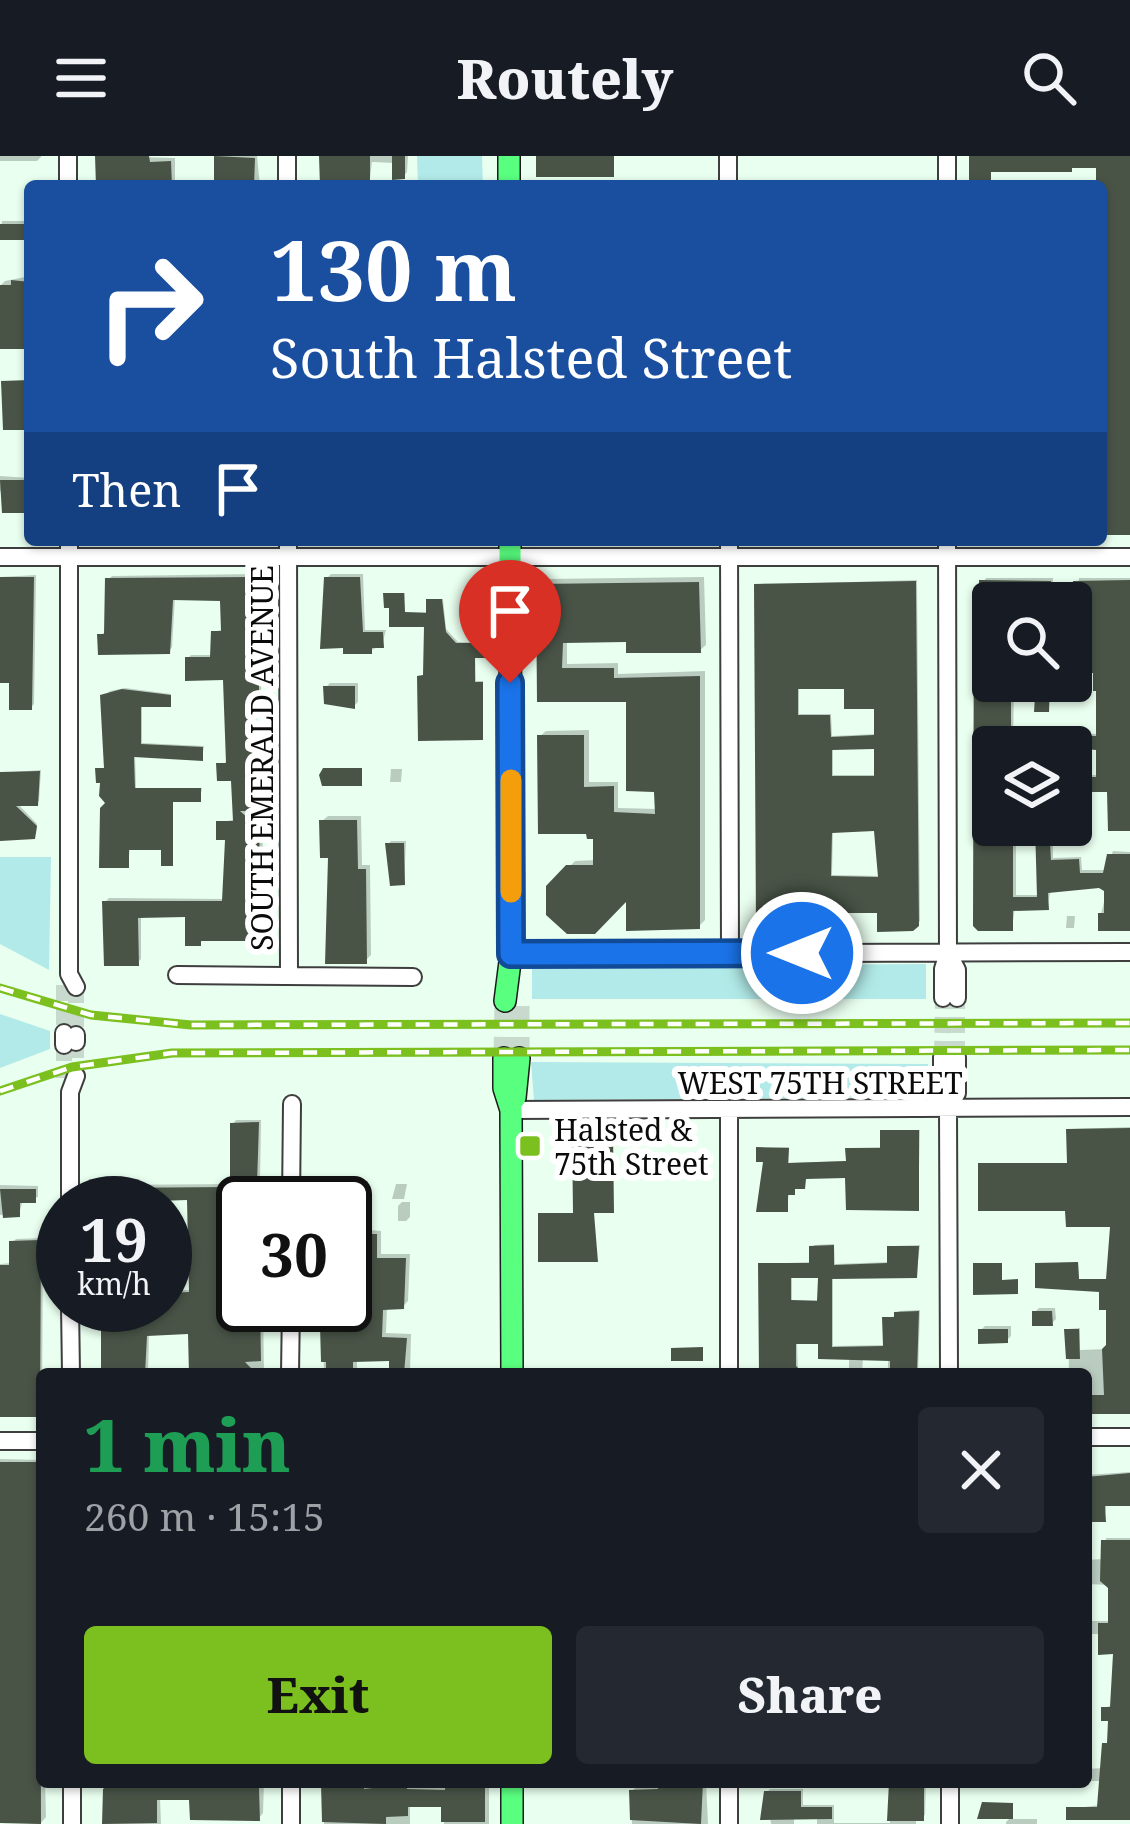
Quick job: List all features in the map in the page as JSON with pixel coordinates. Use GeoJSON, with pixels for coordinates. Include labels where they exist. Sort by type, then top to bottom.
{"type":"FeatureCollection","features":[{"type":"Feature","properties":{"kind":"main road"},"geometry":{"type":"LineString","coordinates":[[510,548],[511,954],[519,981],[512,1000]]}},
{"type":"Feature","properties":{"kind":"main road"},"geometry":{"type":"LineString","coordinates":[[512,1058],[519,1089],[511,1109],[512,1368]]}},
{"type":"Feature","properties":{"kind":"main road"},"geometry":{"type":"LineString","coordinates":[[512,1788],[512,1824]]}},
{"type":"Feature","properties":{"kind":"street"},"geometry":{"type":"LineString","coordinates":[[0,557],[69,549],[288,548],[947,549],[1130,557]]}},
{"type":"Feature","properties":{"kind":"street","name":"SOUTH EMERALD AVENUE"},"geometry":{"type":"LineString","coordinates":[[288,548],[289,976]]}},
{"type":"Feature","properties":{"kind":"street"},"geometry":{"type":"LineString","coordinates":[[69,549],[70,982]]}},
{"type":"Feature","properties":{"kind":"street"},"geometry":{"type":"LineString","coordinates":[[729,549],[730,953]]}},
{"type":"Feature","properties":{"kind":"street"},"geometry":{"type":"LineString","coordinates":[[947,549],[948,953],[957,970],[950,998]]}},
{"type":"Feature","properties":{"kind":"street"},"geometry":{"type":"LineString","coordinates":[[511,954],[1130,952]]}},
{"type":"Feature","properties":{"kind":"street"},"geometry":{"type":"LineString","coordinates":[[177,975],[413,977]]}},
{"type":"Feature","properties":{"kind":"street"},"geometry":{"type":"LineString","coordinates":[[949,1368],[948,1108],[957,1093],[950,1057]]}},
{"type":"Feature","properties":{"kind":"street"},"geometry":{"type":"LineString","coordinates":[[70,1082],[70,1176]]}},
{"type":"Feature","properties":{"kind":"street"},"geometry":{"type":"LineString","coordinates":[[291,1176],[292,1104]]}},
{"type":"Feature","properties":{"kind":"street","name":"WEST 75TH STREET"},"geometry":{"type":"LineString","coordinates":[[511,1109],[1130,1108]]}},
{"type":"Feature","properties":{"kind":"street"},"geometry":{"type":"LineString","coordinates":[[729,1109],[729,1368]]}},
{"type":"Feature","properties":{"kind":"street"},"geometry":{"type":"LineString","coordinates":[[70,1332],[70,1368]]}},
{"type":"Feature","properties":{"kind":"street"},"geometry":{"type":"LineString","coordinates":[[290,1368],[291,1332]]}},
{"type":"Feature","properties":{"kind":"street"},"geometry":{"type":"LineString","coordinates":[[1092,1437],[1130,1437]]}},
{"type":"Feature","properties":{"kind":"street"},"geometry":{"type":"LineString","coordinates":[[0,1441],[36,1441]]}},
{"type":"Feature","properties":{"kind":"street"},"geometry":{"type":"LineString","coordinates":[[72,1788],[72,1824]]}},
{"type":"Feature","properties":{"kind":"street"},"geometry":{"type":"LineString","coordinates":[[291,1788],[291,1824]]}},
{"type":"Feature","properties":{"kind":"street"},"geometry":{"type":"LineString","coordinates":[[729,1788],[729,1824]]}},
{"type":"Feature","properties":{"kind":"street"},"geometry":{"type":"LineString","coordinates":[[950,1788],[950,1824]]}},
{"type":"Feature","properties":{"kind":"shaded area"},"geometry":{"type":"Polygon","coordinates":[[[417,156],[482,156],[483,180],[418,180],[417,156]]]}},
{"type":"Feature","properties":{"kind":"shaded area"},"geometry":{"type":"Polygon","coordinates":[[[0,857],[51,857],[49,970],[0,944],[0,857]]]}},
{"type":"Feature","properties":{"kind":"shaded area"},"geometry":{"type":"Polygon","coordinates":[[[926,964],[926,999],[532,999],[532,967],[926,964]]]}},
{"type":"Feature","properties":{"kind":"shaded area"},"geometry":{"type":"Polygon","coordinates":[[[0,1014],[50,1031],[50,1049],[0,1068],[0,1014]]]}},
{"type":"Feature","properties":{"kind":"shaded area"},"geometry":{"type":"Polygon","coordinates":[[[531,1062],[928,1064],[927,1097],[534,1100],[531,1062]]]}},
{"type":"Feature","properties":{"kind":"building"},"geometry":{"type":"Polygon","coordinates":[[[95,156],[171,161],[172,180],[96,180],[95,156]]]}},
{"type":"Feature","properties":{"kind":"building"},"geometry":{"type":"Polygon","coordinates":[[[214,156],[255,158],[254,180],[214,180],[214,156]]]}},
{"type":"Feature","properties":{"kind":"building"},"geometry":{"type":"Polygon","coordinates":[[[319,156],[370,156],[370,180],[320,180],[319,156]]]}},
{"type":"Feature","properties":{"kind":"building"},"geometry":{"type":"Polygon","coordinates":[[[392,156],[405,156],[405,179],[392,180],[392,156]]]}},
{"type":"Feature","properties":{"kind":"building"},"geometry":{"type":"Polygon","coordinates":[[[536,156],[614,156],[614,177],[536,177],[536,156]]]}},
{"type":"Feature","properties":{"kind":"building"},"geometry":{"type":"Polygon","coordinates":[[[969,156],[1130,156],[1130,535],[1107,535],[1107,180],[1096,180],[1096,168],[1072,168],[1072,172],[991,172],[991,180],[969,180],[969,156]]]}},
{"type":"Feature","properties":{"kind":"building"},"geometry":{"type":"Polygon","coordinates":[[[0,224],[24,224],[24,240],[0,240],[0,224]]]}},
{"type":"Feature","properties":{"kind":"building"},"geometry":{"type":"Polygon","coordinates":[[[11,280],[24,281],[24,349],[0,349],[0,285],[11,285],[11,280]]]}},
{"type":"Feature","properties":{"kind":"building"},"geometry":{"type":"Polygon","coordinates":[[[24,380],[24,430],[3,430],[1,381],[24,380]]]}},
{"type":"Feature","properties":{"kind":"building"},"geometry":{"type":"Polygon","coordinates":[[[0,480],[24,480],[24,513],[2,513],[0,480]]]}},
{"type":"Feature","properties":{"kind":"building"},"geometry":{"type":"Polygon","coordinates":[[[0,577],[34,577],[32,710],[9,710],[9,683],[0,683],[0,577]]]}},
{"type":"Feature","properties":{"kind":"building"},"geometry":{"type":"Polygon","coordinates":[[[254,577],[258,583],[255,661],[259,661],[259,703],[254,703],[254,739],[260,740],[259,811],[240,811],[259,828],[255,891],[259,941],[201,941],[201,946],[185,946],[185,917],[138,918],[139,966],[104,966],[102,901],[222,901],[225,840],[216,840],[216,821],[233,821],[231,781],[217,781],[216,763],[226,763],[223,680],[185,681],[185,657],[210,657],[211,631],[221,631],[220,601],[173,600],[170,654],[98,655],[97,634],[104,634],[105,578],[254,577]]]}},
{"type":"Feature","properties":{"kind":"building"},"geometry":{"type":"Polygon","coordinates":[[[324,577],[360,577],[363,632],[383,632],[384,648],[372,648],[372,654],[320,649],[324,577]]]}},
{"type":"Feature","properties":{"kind":"building"},"geometry":{"type":"Polygon","coordinates":[[[979,580],[1051,581],[1051,582],[979,580]]]}},
{"type":"Feature","properties":{"kind":"building"},"geometry":{"type":"Polygon","coordinates":[[[1130,580],[1130,831],[1108,831],[1107,792],[1092,792],[1096,691],[1092,582],[1073,581],[1130,580]]]}},
{"type":"Feature","properties":{"kind":"building"},"geometry":{"type":"Polygon","coordinates":[[[916,581],[919,926],[913,931],[877,932],[877,913],[832,913],[833,931],[762,931],[756,927],[754,584],[916,581]],[[798,689],[798,715],[830,715],[831,737],[874,735],[874,709],[844,709],[844,689],[798,689]],[[874,749],[832,750],[832,776],[874,776],[874,749]],[[874,831],[832,833],[831,876],[878,877],[874,831]]]}},
{"type":"Feature","properties":{"kind":"building"},"geometry":{"type":"Polygon","coordinates":[[[699,582],[701,653],[626,653],[626,642],[563,643],[562,668],[614,668],[614,678],[700,676],[700,929],[626,931],[626,902],[595,934],[567,934],[546,915],[546,886],[566,865],[593,865],[593,839],[586,834],[538,834],[537,735],[584,735],[584,787],[614,786],[614,812],[655,814],[654,792],[626,791],[626,702],[537,702],[536,584],[699,582]]]}},
{"type":"Feature","properties":{"kind":"building"},"geometry":{"type":"Polygon","coordinates":[[[383,593],[404,593],[405,612],[426,613],[426,599],[442,599],[446,632],[456,643],[485,643],[485,658],[475,658],[475,682],[483,682],[483,740],[418,741],[417,676],[423,675],[424,627],[389,627],[383,593]]]}},
{"type":"Feature","properties":{"kind":"building"},"geometry":{"type":"Polygon","coordinates":[[[323,686],[355,686],[355,709],[324,704],[323,686]]]}},
{"type":"Feature","properties":{"kind":"building"},"geometry":{"type":"Polygon","coordinates":[[[122,689],[171,695],[171,707],[141,707],[141,744],[203,747],[203,761],[134,757],[135,788],[201,788],[201,802],[173,802],[173,866],[161,866],[161,850],[129,850],[129,868],[99,868],[100,808],[105,803],[99,796],[95,768],[104,768],[100,695],[122,689]]]}},
{"type":"Feature","properties":{"kind":"building"},"geometry":{"type":"Polygon","coordinates":[[[974,702],[1011,702],[1011,726],[974,726],[974,702]]]}},
{"type":"Feature","properties":{"kind":"building"},"geometry":{"type":"Polygon","coordinates":[[[1035,702],[1049,702],[1049,712],[1034,712],[1035,702]]]}},
{"type":"Feature","properties":{"kind":"building"},"geometry":{"type":"Polygon","coordinates":[[[323,768],[362,768],[362,786],[322,786],[319,775],[323,768]]]}},
{"type":"Feature","properties":{"kind":"building"},"geometry":{"type":"Polygon","coordinates":[[[40,771],[38,806],[16,806],[37,826],[35,839],[0,841],[0,772],[40,771]]]}},
{"type":"Feature","properties":{"kind":"building"},"geometry":{"type":"Polygon","coordinates":[[[319,820],[357,820],[358,869],[366,869],[367,964],[325,964],[328,858],[320,858],[319,820]]]}},
{"type":"Feature","properties":{"kind":"building"},"geometry":{"type":"Polygon","coordinates":[[[385,843],[404,843],[405,885],[390,886],[385,843]]]}},
{"type":"Feature","properties":{"kind":"building"},"geometry":{"type":"Polygon","coordinates":[[[973,846],[1013,846],[1013,897],[1037,897],[1036,846],[1050,846],[1051,860],[1079,859],[1080,873],[1103,873],[1107,854],[1130,854],[1130,931],[1098,931],[1098,913],[1104,913],[1104,891],[1099,888],[1048,893],[1049,910],[1013,911],[1013,931],[978,931],[973,926],[973,846]]]}},
{"type":"Feature","properties":{"kind":"building"},"geometry":{"type":"Polygon","coordinates":[[[259,1122],[257,1176],[230,1176],[230,1123],[259,1122]]]}},
{"type":"Feature","properties":{"kind":"building"},"geometry":{"type":"Polygon","coordinates":[[[1130,1128],[1130,1414],[1092,1414],[1092,1395],[1104,1395],[1106,1310],[1099,1310],[1099,1292],[1035,1288],[1035,1263],[1078,1262],[1079,1279],[1106,1279],[1110,1227],[1066,1227],[1065,1211],[978,1211],[978,1163],[1067,1163],[1066,1129],[1130,1128]]]}},
{"type":"Feature","properties":{"kind":"building"},"geometry":{"type":"Polygon","coordinates":[[[880,1130],[919,1130],[919,1211],[846,1210],[845,1178],[806,1179],[805,1189],[788,1195],[788,1212],[756,1212],[763,1162],[756,1162],[756,1147],[789,1148],[788,1163],[846,1161],[845,1148],[880,1148],[880,1130]]]}},
{"type":"Feature","properties":{"kind":"building"},"geometry":{"type":"Polygon","coordinates":[[[613,1132],[614,1213],[594,1213],[598,1262],[538,1262],[538,1213],[573,1213],[572,1133],[613,1132]]]}},
{"type":"Feature","properties":{"kind":"building"},"geometry":{"type":"Polygon","coordinates":[[[192,1187],[216,1187],[216,1332],[260,1332],[261,1361],[245,1362],[251,1368],[189,1368],[188,1334],[147,1336],[145,1368],[101,1368],[101,1332],[192,1332],[192,1187]]]}},
{"type":"Feature","properties":{"kind":"building"},"geometry":{"type":"Polygon","coordinates":[[[0,1189],[36,1189],[36,1203],[20,1203],[20,1217],[3,1218],[0,1189]]]}},
{"type":"Feature","properties":{"kind":"building"},"geometry":{"type":"Polygon","coordinates":[[[372,1234],[377,1234],[377,1258],[406,1258],[404,1309],[383,1310],[382,1337],[407,1338],[404,1368],[389,1368],[389,1361],[353,1362],[353,1368],[326,1368],[326,1362],[321,1362],[320,1332],[372,1332],[372,1234]]]}},
{"type":"Feature","properties":{"kind":"building"},"geometry":{"type":"Polygon","coordinates":[[[36,1240],[36,1332],[40,1332],[36,1417],[0,1417],[0,1265],[9,1265],[9,1241],[36,1240]]]}},
{"type":"Feature","properties":{"kind":"building"},"geometry":{"type":"Polygon","coordinates":[[[834,1245],[834,1265],[887,1263],[887,1246],[919,1246],[917,1278],[832,1279],[832,1347],[883,1346],[882,1317],[919,1311],[917,1368],[890,1368],[890,1361],[818,1359],[818,1344],[796,1344],[798,1368],[759,1368],[758,1263],[809,1263],[809,1246],[834,1245]],[[791,1278],[791,1300],[817,1301],[818,1278],[791,1278]]]}},
{"type":"Feature","properties":{"kind":"building"},"geometry":{"type":"Polygon","coordinates":[[[973,1263],[1002,1263],[1002,1280],[1018,1279],[1018,1294],[973,1295],[973,1263]]]}},
{"type":"Feature","properties":{"kind":"building"},"geometry":{"type":"Polygon","coordinates":[[[1032,1311],[1052,1311],[1053,1326],[1032,1326],[1032,1311]]]}},
{"type":"Feature","properties":{"kind":"building"},"geometry":{"type":"Polygon","coordinates":[[[978,1329],[1008,1329],[1008,1343],[978,1344],[978,1329]]]}},
{"type":"Feature","properties":{"kind":"building"},"geometry":{"type":"Polygon","coordinates":[[[1064,1329],[1079,1329],[1080,1359],[1066,1359],[1064,1329]]]}},
{"type":"Feature","properties":{"kind":"building"},"geometry":{"type":"Polygon","coordinates":[[[703,1347],[703,1361],[671,1361],[671,1348],[703,1347]]]}},
{"type":"Feature","properties":{"kind":"building"},"geometry":{"type":"Polygon","coordinates":[[[0,1462],[36,1462],[36,1788],[41,1788],[41,1824],[0,1823],[0,1462]]]}},
{"type":"Feature","properties":{"kind":"building"},"geometry":{"type":"Polygon","coordinates":[[[1130,1473],[1130,1506],[1105,1506],[1106,1522],[1092,1522],[1092,1476],[1130,1473]]]}},
{"type":"Feature","properties":{"kind":"building"},"geometry":{"type":"Polygon","coordinates":[[[1101,1540],[1130,1540],[1130,1820],[1066,1820],[1066,1807],[1097,1807],[1102,1743],[1107,1743],[1108,1721],[1101,1721],[1101,1707],[1110,1707],[1113,1654],[1098,1655],[1098,1623],[1108,1623],[1108,1588],[1100,1581],[1101,1540]]]}},
{"type":"Feature","properties":{"kind":"building"},"geometry":{"type":"Polygon","coordinates":[[[259,1788],[260,1821],[190,1820],[189,1800],[157,1800],[157,1823],[102,1824],[103,1789],[259,1788]]]}},
{"type":"Feature","properties":{"kind":"building"},"geometry":{"type":"Polygon","coordinates":[[[321,1788],[485,1788],[485,1822],[441,1822],[441,1807],[408,1807],[408,1816],[386,1817],[386,1824],[322,1822],[321,1788]]]}},
{"type":"Feature","properties":{"kind":"building"},"geometry":{"type":"Polygon","coordinates":[[[703,1788],[701,1824],[630,1820],[629,1790],[703,1788]]]}},
{"type":"Feature","properties":{"kind":"building"},"geometry":{"type":"Polygon","coordinates":[[[889,1788],[924,1788],[924,1821],[887,1821],[889,1788]]]}},
{"type":"Feature","properties":{"kind":"building"},"geometry":{"type":"Polygon","coordinates":[[[764,1791],[801,1791],[801,1807],[832,1807],[832,1819],[760,1820],[764,1791]]]}},
{"type":"Feature","properties":{"kind":"building"},"geometry":{"type":"Polygon","coordinates":[[[982,1802],[1013,1803],[1013,1819],[977,1819],[982,1802]]]}},
{"type":"Feature","properties":{"kind":"tunnel"},"geometry":{"type":"LineString","coordinates":[[64,985],[64,1033]]}},
{"type":"Feature","properties":{"kind":"tunnel"},"geometry":{"type":"LineString","coordinates":[[76,987],[76,1035]]}},
{"type":"Feature","properties":{"kind":"tunnel"},"geometry":{"type":"LineString","coordinates":[[942,1057],[943,998]]}},
{"type":"Feature","properties":{"kind":"tunnel"},"geometry":{"type":"LineString","coordinates":[[957,998],[957,1057]]}},
{"type":"Feature","properties":{"kind":"tunnel"},"geometry":{"type":"LineString","coordinates":[[519,999],[519,1058]]}},
{"type":"Feature","properties":{"kind":"tunnel"},"geometry":{"type":"LineString","coordinates":[[504,1058],[505,1001]]}},
{"type":"Feature","properties":{"kind":"tunnel"},"geometry":{"type":"LineString","coordinates":[[76,1042],[76,1076]]}},
{"type":"Feature","properties":{"kind":"tunnel"},"geometry":{"type":"LineString","coordinates":[[64,1045],[64,1078]]}},
{"type":"Feature","properties":{"kind":"railway"},"geometry":{"type":"LineString","coordinates":[[0,988],[91,1015],[191,1025],[1130,1023]]}},
{"type":"Feature","properties":{"kind":"railway"},"geometry":{"type":"LineString","coordinates":[[0,1091],[72,1067],[172,1053],[1130,1050]]}},
{"type":"Feature","properties":{"kind":"slow traffic"},"geometry":{"type":"LineString","coordinates":[[511,780],[511,892]]}},
{"type":"Feature","properties":{"kind":"place","name":"Halsted & 75th Street"},"geometry":{"type":"Point","coordinates":[530,1146]}},
{"type":"Feature","properties":{"kind":"route"},"geometry":{"type":"LineString","coordinates":[[510,683],[511,954],[802,953]]}}]}
